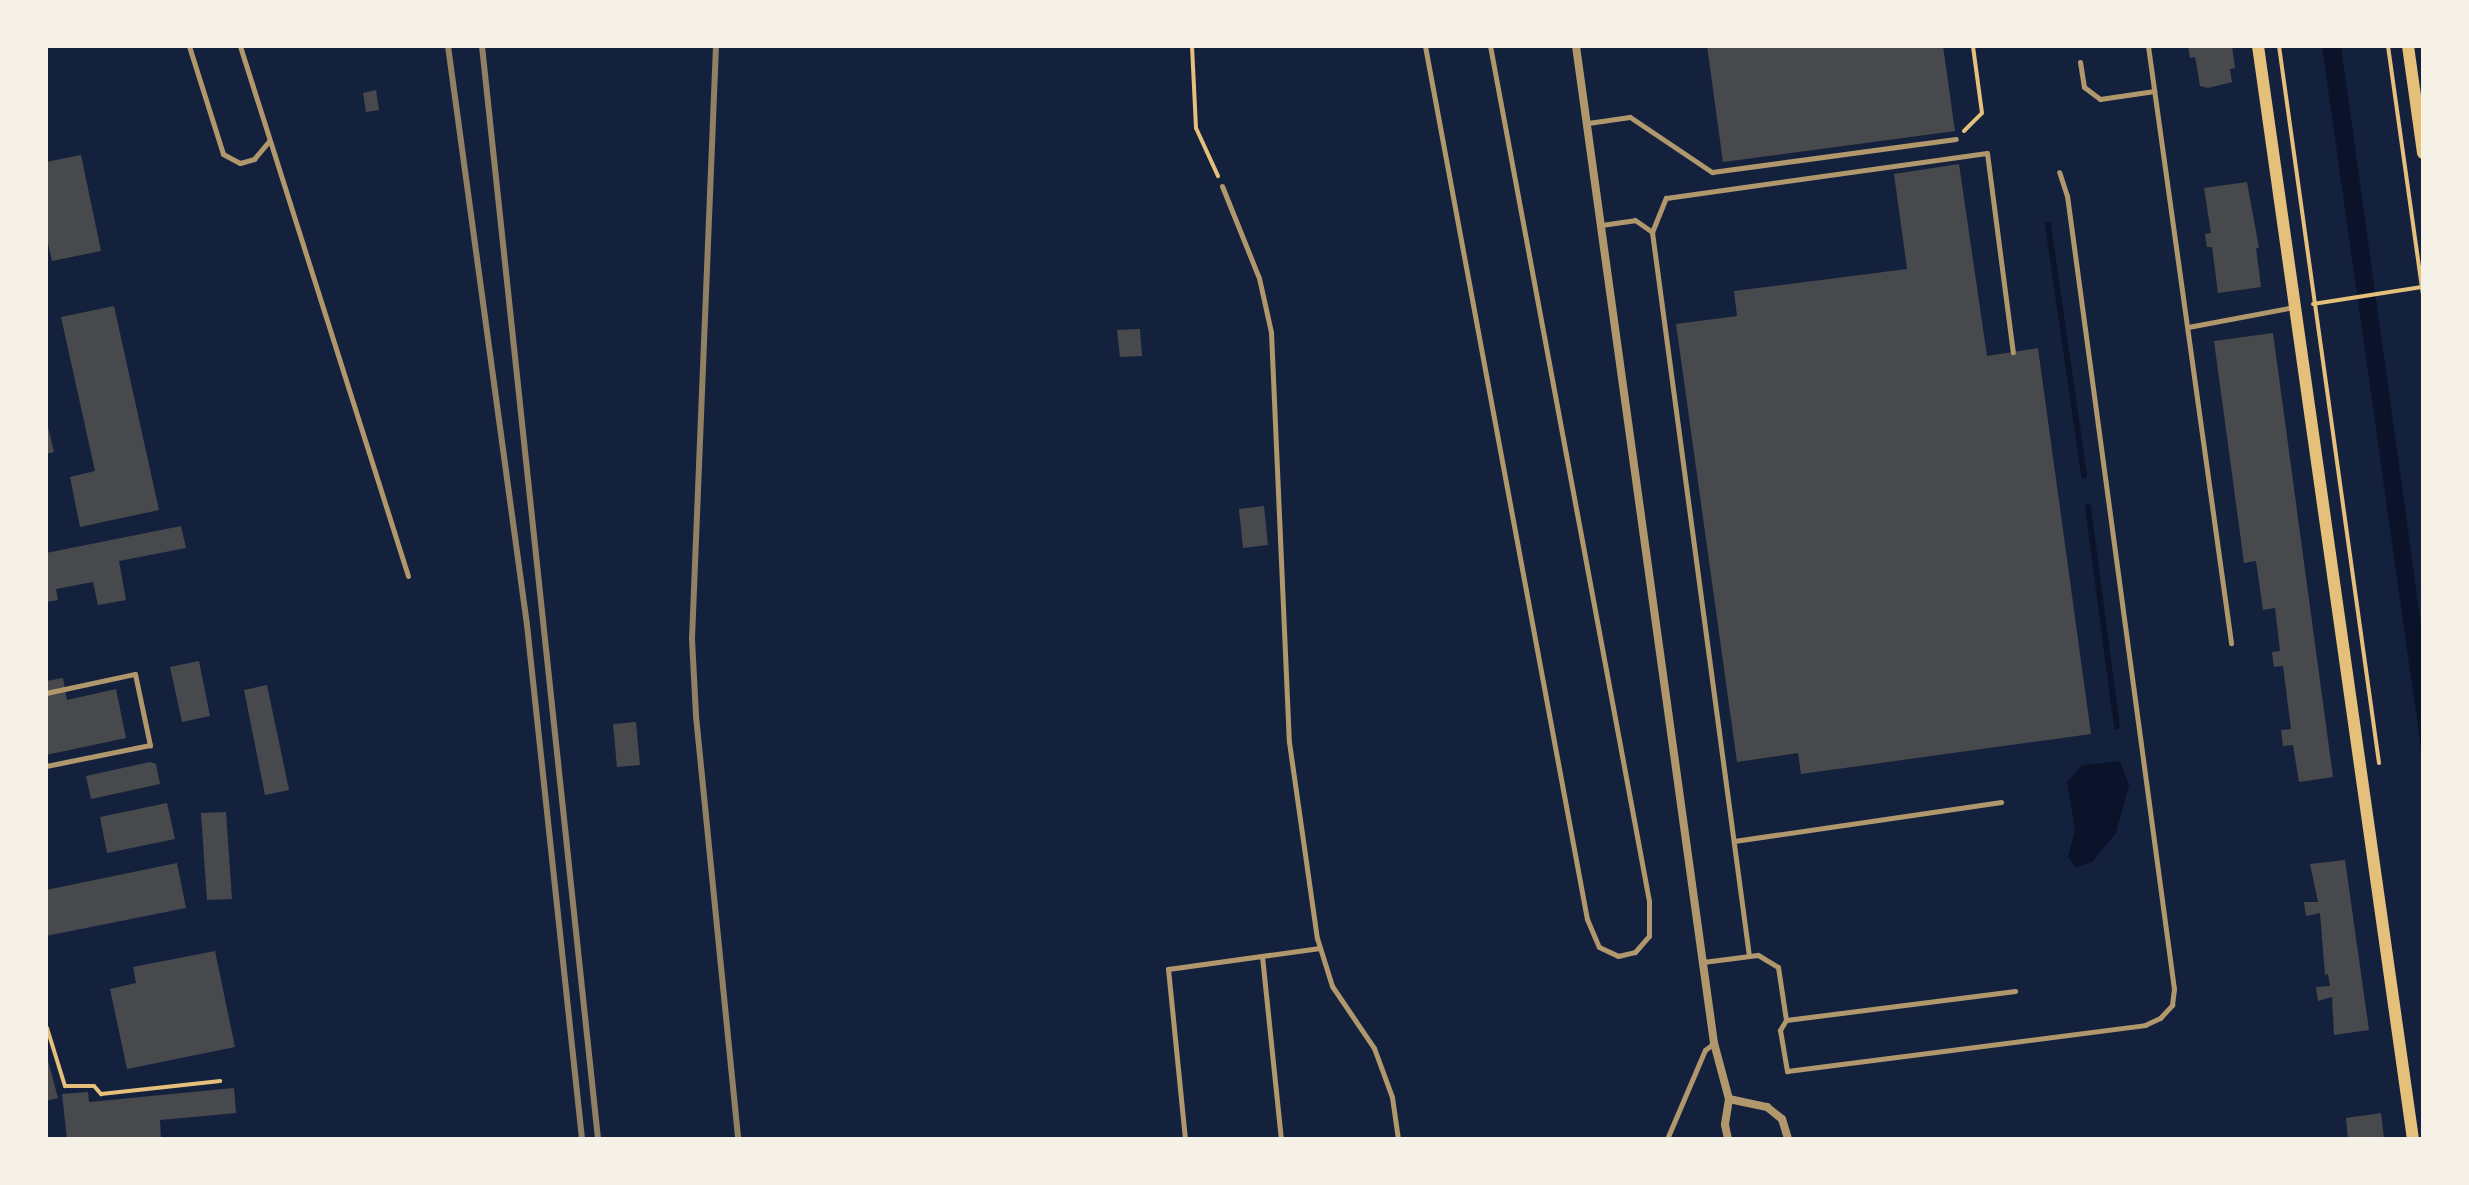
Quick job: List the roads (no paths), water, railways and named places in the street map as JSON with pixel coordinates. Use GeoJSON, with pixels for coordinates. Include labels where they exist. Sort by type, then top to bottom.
{"type":"FeatureCollection","features":[{"type":"Feature","properties":{"kind":"main road"},"geometry":{"type":"LineString","coordinates":[[2258,46],[2413,1139]]}},
{"type":"Feature","properties":{"kind":"main road"},"geometry":{"type":"LineString","coordinates":[[2408,46],[2423,153]]}},
{"type":"Feature","properties":{"kind":"street"},"geometry":{"type":"LineString","coordinates":[[1576,46],[1714,1043],[1729,1099],[1725,1125],[1728,1139]]}},
{"type":"Feature","properties":{"kind":"street"},"geometry":{"type":"LineString","coordinates":[[1729,1099],[1767,1107],[1782,1119],[1788,1139]]}},
{"type":"Feature","properties":{"kind":"lane"},"geometry":{"type":"LineString","coordinates":[[189,46],[223,154],[240,163],[254,159],[270,140]]}},
{"type":"Feature","properties":{"kind":"lane"},"geometry":{"type":"LineString","coordinates":[[240,46],[408,576]]}},
{"type":"Feature","properties":{"kind":"lane"},"geometry":{"type":"LineString","coordinates":[[1425,46],[1587,919],[1599,947],[1618,956],[1635,952],[1649,936],[1649,901],[1490,46]]}},
{"type":"Feature","properties":{"kind":"lane"},"geometry":{"type":"LineString","coordinates":[[2148,46],[2231,643]]}},
{"type":"Feature","properties":{"kind":"lane"},"geometry":{"type":"LineString","coordinates":[[2080,62],[2084,87],[2100,99],[2154,91]]}},
{"type":"Feature","properties":{"kind":"lane"},"geometry":{"type":"LineString","coordinates":[[1587,123],[1630,117],[1712,172],[1956,139]]}},
{"type":"Feature","properties":{"kind":"lane"},"geometry":{"type":"LineString","coordinates":[[1749,956],[1652,232],[1666,198],[1987,153],[2013,352]]}},
{"type":"Feature","properties":{"kind":"lane"},"geometry":{"type":"LineString","coordinates":[[1703,962],[1758,955],[1778,967],[1786,1020],[1780,1030],[1787,1071],[2145,1025],[2160,1018],[2172,1005],[2172,973],[2067,196],[2059,172]]}},
{"type":"Feature","properties":{"kind":"lane"},"geometry":{"type":"LineString","coordinates":[[1222,186],[1259,278],[1271,332],[1289,742],[1320,948],[1332,986],[1374,1048],[1392,1097],[1398,1139]]}},
{"type":"Feature","properties":{"kind":"lane"},"geometry":{"type":"LineString","coordinates":[[1601,225],[1635,220],[1652,232]]}},
{"type":"Feature","properties":{"kind":"lane"},"geometry":{"type":"LineString","coordinates":[[2188,327],[2294,307]]}},
{"type":"Feature","properties":{"kind":"lane"},"geometry":{"type":"LineString","coordinates":[[46,693],[135,674],[150,745],[46,766]]}},
{"type":"Feature","properties":{"kind":"lane"},"geometry":{"type":"LineString","coordinates":[[1734,841],[2001,802]]}},
{"type":"Feature","properties":{"kind":"lane"},"geometry":{"type":"LineString","coordinates":[[1185,1139],[1168,969],[1320,948]]}},
{"type":"Feature","properties":{"kind":"lane"},"geometry":{"type":"LineString","coordinates":[[1262,956],[1281,1139]]}},
{"type":"Feature","properties":{"kind":"lane"},"geometry":{"type":"LineString","coordinates":[[1786,1020],[2015,991]]}},
{"type":"Feature","properties":{"kind":"lane"},"geometry":{"type":"LineString","coordinates":[[1667,1139],[1705,1050],[1714,1043]]}},
{"type":"Feature","properties":{"kind":"water"},"geometry":{"type":"Polygon","coordinates":[[[2322,46],[2341,46],[2423,638],[2423,763],[2322,46]]]}},
{"type":"Feature","properties":{"kind":"water"},"geometry":{"type":"Polygon","coordinates":[[[2120,761],[2129,785],[2116,833],[2093,861],[2076,868],[2068,857],[2075,831],[2067,782],[2082,765],[2120,761]]]}},
{"type":"Feature","properties":{"kind":"waterway"},"geometry":{"type":"LineString","coordinates":[[2048,225],[2084,475]]}},
{"type":"Feature","properties":{"kind":"waterway"},"geometry":{"type":"LineString","coordinates":[[2088,507],[2117,726]]}},
{"type":"Feature","properties":{"kind":"railway"},"geometry":{"type":"LineString","coordinates":[[448,46],[527,625],[582,1139]]}},
{"type":"Feature","properties":{"kind":"railway"},"geometry":{"type":"LineString","coordinates":[[482,46],[598,1139]]}},
{"type":"Feature","properties":{"kind":"railway"},"geometry":{"type":"LineString","coordinates":[[716,46],[692,639],[696,716],[738,1139]]}}]}
